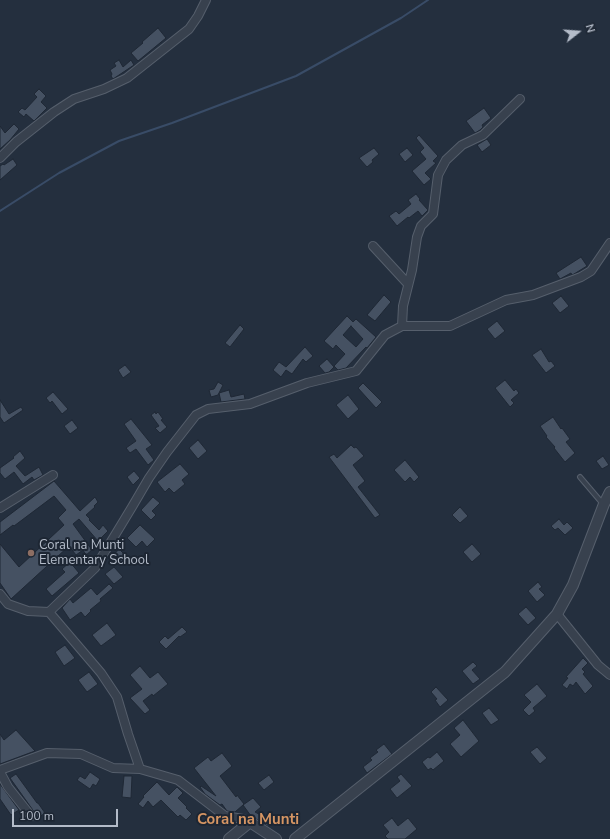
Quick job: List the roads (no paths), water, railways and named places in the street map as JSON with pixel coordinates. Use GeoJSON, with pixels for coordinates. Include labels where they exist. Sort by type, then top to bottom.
{"type":"FeatureCollection","features":[{"type":"Feature","properties":{"kind":"street"},"geometry":{"type":"LineString","coordinates":[[0,158],[16,142],[54,112],[74,99],[104,89],[127,78],[189,29],[206,0]]}},
{"type":"Feature","properties":{"kind":"street"},"geometry":{"type":"LineString","coordinates":[[402,326],[403,306],[417,237],[421,226],[433,214],[438,175],[446,160],[462,145],[483,135],[520,99]]}},
{"type":"Feature","properties":{"kind":"street"},"geometry":{"type":"LineString","coordinates":[[0,594],[8,604],[28,611],[49,612],[95,568],[149,478],[196,415],[208,409],[250,404],[307,383],[356,371],[385,335],[402,326],[450,326],[506,300],[533,295],[581,277],[591,271],[610,243]]}},
{"type":"Feature","properties":{"kind":"street"},"geometry":{"type":"LineString","coordinates":[[373,246],[408,284]]}},
{"type":"Feature","properties":{"kind":"street"},"geometry":{"type":"LineString","coordinates":[[0,508],[53,475]]}},
{"type":"Feature","properties":{"kind":"street"},"geometry":{"type":"LineString","coordinates":[[295,839],[505,672],[557,614],[573,585],[610,492]]}},
{"type":"Feature","properties":{"kind":"street"},"geometry":{"type":"LineString","coordinates":[[49,612],[101,674],[117,697],[140,769]]}},
{"type":"Feature","properties":{"kind":"street"},"geometry":{"type":"LineString","coordinates":[[557,614],[598,665],[610,674]]}},
{"type":"Feature","properties":{"kind":"street"},"geometry":{"type":"LineString","coordinates":[[31,816],[8,787],[0,771],[47,753],[81,754],[112,768],[140,769],[178,780],[225,816],[243,819],[250,822],[276,839]]}},
{"type":"Feature","properties":{"kind":"street"},"geometry":{"type":"LineString","coordinates":[[229,839],[250,822]]}},
{"type":"Feature","properties":{"kind":"lane"},"geometry":{"type":"LineString","coordinates":[[580,477],[604,504]]}},
{"type":"Feature","properties":{"kind":"waterway"},"geometry":{"type":"LineString","coordinates":[[0,211],[59,173],[119,141],[172,123],[296,76],[401,18],[428,0]]}},
{"type":"Feature","properties":{"kind":"place","name":"Coral na Munti Elementary School"},"geometry":{"type":"Point","coordinates":[31,553]}},
{"type":"Feature","properties":{"kind":"district","name":"Coral na Munti"},"geometry":{"type":"Point","coordinates":[248,820]}}]}
